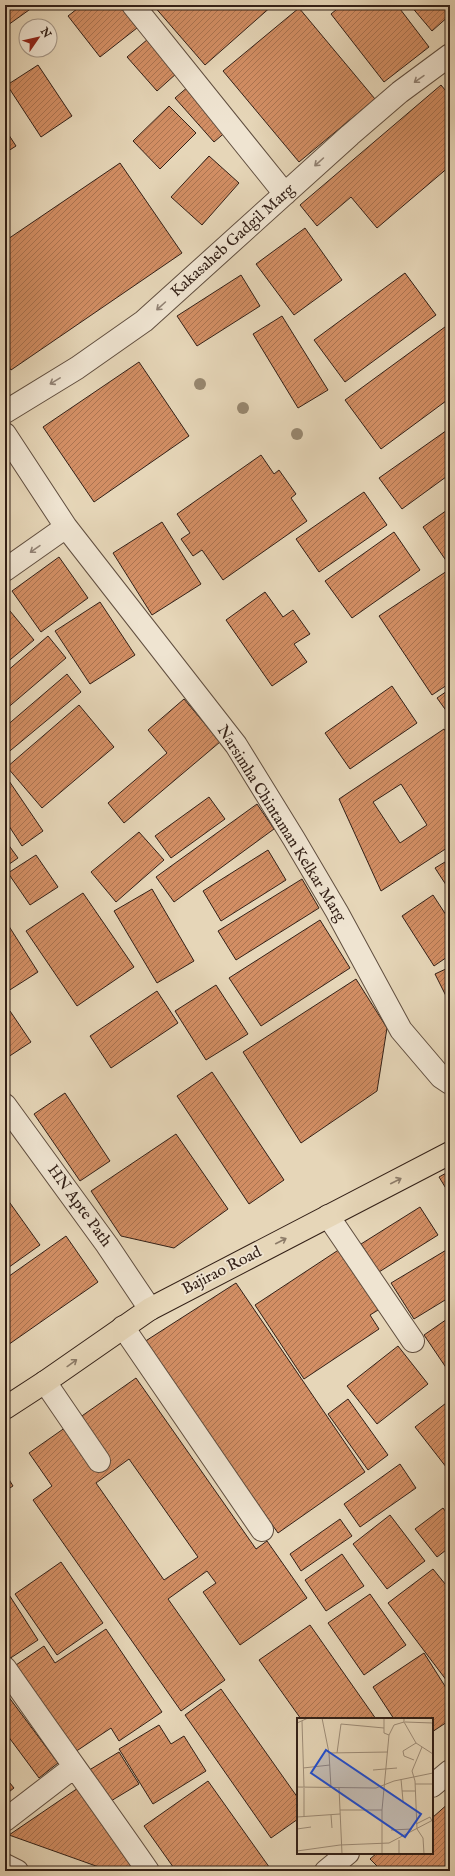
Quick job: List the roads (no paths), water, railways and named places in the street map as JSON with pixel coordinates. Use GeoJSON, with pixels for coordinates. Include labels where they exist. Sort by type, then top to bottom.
{"type":"FeatureCollection","features":[{"type":"Feature","properties":{"kind":"highway","name":"Bajirao Road"},"geometry":{"type":"LineString","coordinates":[[5,1408],[45,1382],[150,1308],[450,1153]]}},
{"type":"Feature","properties":{"kind":"street"},"geometry":{"type":"LineString","coordinates":[[133,5],[285,194]]}},
{"type":"Feature","properties":{"kind":"street","name":"Kakasaheb Gadgil Marg"},"geometry":{"type":"LineString","coordinates":[[5,412],[78,368],[144,321],[350,135],[400,92],[447,64]]}},
{"type":"Feature","properties":{"kind":"street","name":"Narsimha Chintaman Kelkar Marg"},"geometry":{"type":"LineString","coordinates":[[5,434],[66,527],[236,745],[337,912],[401,1030],[440,1077],[450,1083]]}},
{"type":"Feature","properties":{"kind":"street"},"geometry":{"type":"LineString","coordinates":[[5,570],[66,527]]}},
{"type":"Feature","properties":{"kind":"street","name":"HN Apte Path"},"geometry":{"type":"LineString","coordinates":[[5,1105],[107,1245],[150,1308]]}},
{"type":"Feature","properties":{"kind":"street"},"geometry":{"type":"LineString","coordinates":[[328,1216],[413,1342]]}},
{"type":"Feature","properties":{"kind":"street"},"geometry":{"type":"LineString","coordinates":[[123,1327],[262,1530]]}},
{"type":"Feature","properties":{"kind":"street"},"geometry":{"type":"LineString","coordinates":[[45,1382],[99,1461]]}},
{"type":"Feature","properties":{"kind":"street"},"geometry":{"type":"LineString","coordinates":[[5,1668],[74,1767],[94,1791],[148,1871]]}},
{"type":"Feature","properties":{"kind":"street"},"geometry":{"type":"LineString","coordinates":[[5,1820],[74,1767]]}},
{"type":"Feature","properties":{"kind":"street"},"geometry":{"type":"LineString","coordinates":[[433,1785],[450,1771]]}},
{"type":"Feature","properties":{"kind":"street"},"geometry":{"type":"LineString","coordinates":[[326,1871],[347,1854]]}},
{"type":"Feature","properties":{"kind":"street"},"geometry":{"type":"LineString","coordinates":[[5,1865],[17,1871]]}}]}
